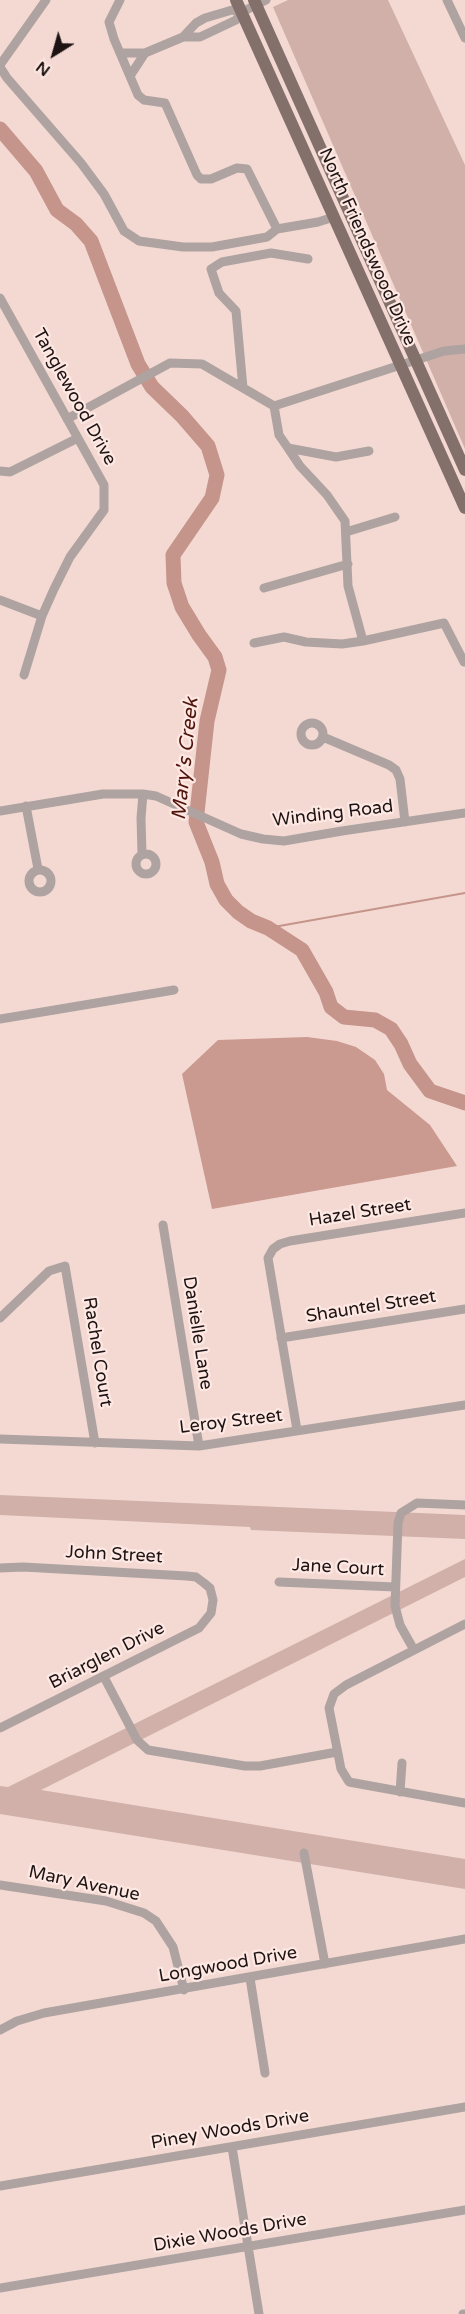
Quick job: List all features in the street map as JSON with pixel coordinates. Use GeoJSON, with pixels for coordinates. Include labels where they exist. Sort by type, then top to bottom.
{"type":"FeatureCollection","features":[{"type":"Feature","properties":{"kind":"main road","name":"North Friendswood Drive"},"geometry":{"type":"LineString","coordinates":[[236,0],[465,508]]}},
{"type":"Feature","properties":{"kind":"main road","name":"North Friendswood Drive"},"geometry":{"type":"LineString","coordinates":[[259,2],[465,470]]}},
{"type":"Feature","properties":{"kind":"street"},"geometry":{"type":"LineString","coordinates":[[46,0],[0,66],[7,78],[81,163],[104,194],[124,231],[139,242],[183,247],[212,247],[267,237],[276,229],[334,217]]}},
{"type":"Feature","properties":{"kind":"street"},"geometry":{"type":"LineString","coordinates":[[120,0],[109,22],[138,94],[144,100],[165,104],[197,175],[207,180],[237,168],[247,169],[251,173],[276,229]]}},
{"type":"Feature","properties":{"kind":"street"},"geometry":{"type":"LineString","coordinates":[[447,0],[464,32]]}},
{"type":"Feature","properties":{"kind":"street"},"geometry":{"type":"LineString","coordinates":[[120,52],[145,53],[183,37],[200,37],[236,20],[242,12],[259,2]]}},
{"type":"Feature","properties":{"kind":"street"},"geometry":{"type":"LineString","coordinates":[[183,37],[196,23],[205,18],[232,10],[242,12]]}},
{"type":"Feature","properties":{"kind":"street"},"geometry":{"type":"LineString","coordinates":[[130,76],[145,53]]}},
{"type":"Feature","properties":{"kind":"street"},"geometry":{"type":"LineString","coordinates":[[243,388],[236,311],[219,293],[212,269],[222,262],[271,253],[308,259]]}},
{"type":"Feature","properties":{"kind":"street","name":"Tanglewood Drive"},"geometry":{"type":"LineString","coordinates":[[0,298],[104,485],[104,510],[70,557],[42,616],[24,675]]}},
{"type":"Feature","properties":{"kind":"street"},"geometry":{"type":"LineString","coordinates":[[68,419],[170,363],[202,364],[274,406],[400,364],[444,351],[465,349]]}},
{"type":"Feature","properties":{"kind":"street"},"geometry":{"type":"LineString","coordinates":[[274,406],[279,435],[300,466],[327,495],[345,521],[348,586],[363,641]]}},
{"type":"Feature","properties":{"kind":"street"},"geometry":{"type":"LineString","coordinates":[[0,471],[10,472],[78,438]]}},
{"type":"Feature","properties":{"kind":"street"},"geometry":{"type":"LineString","coordinates":[[288,448],[336,457],[369,451]]}},
{"type":"Feature","properties":{"kind":"street"},"geometry":{"type":"LineString","coordinates":[[346,532],[395,517]]}},
{"type":"Feature","properties":{"kind":"street"},"geometry":{"type":"LineString","coordinates":[[264,588],[348,564]]}},
{"type":"Feature","properties":{"kind":"street"},"geometry":{"type":"LineString","coordinates":[[0,600],[42,616]]}},
{"type":"Feature","properties":{"kind":"street"},"geometry":{"type":"LineString","coordinates":[[254,643],[284,637],[306,642],[342,644],[444,623],[464,662]]}},
{"type":"Feature","properties":{"kind":"street"},"geometry":{"type":"LineString","coordinates":[[323,737],[396,770],[400,779],[405,822]]}},
{"type":"Feature","properties":{"kind":"street","name":"Winding Road"},"geometry":{"type":"LineString","coordinates":[[0,811],[104,794],[143,794],[156,796],[182,806],[241,834],[284,842],[465,813]]}},
{"type":"Feature","properties":{"kind":"street"},"geometry":{"type":"LineString","coordinates":[[142,854],[143,794]]}},
{"type":"Feature","properties":{"kind":"street"},"geometry":{"type":"LineString","coordinates":[[26,806],[38,869]]}},
{"type":"Feature","properties":{"kind":"street"},"geometry":{"type":"LineString","coordinates":[[0,1019],[174,990]]}},
{"type":"Feature","properties":{"kind":"street","name":"Hazel Street"},"geometry":{"type":"LineString","coordinates":[[281,1338],[268,1258],[273,1249],[280,1244],[465,1213]]}},
{"type":"Feature","properties":{"kind":"street","name":"Danielle Lane"},"geometry":{"type":"LineString","coordinates":[[163,1225],[199,1446]]}},
{"type":"Feature","properties":{"kind":"street","name":"Rachel Court"},"geometry":{"type":"LineString","coordinates":[[0,1318],[49,1271],[65,1266],[95,1443]]}},
{"type":"Feature","properties":{"kind":"street","name":"Shauntel Street"},"geometry":{"type":"LineString","coordinates":[[281,1338],[465,1309]]}},
{"type":"Feature","properties":{"kind":"street"},"geometry":{"type":"LineString","coordinates":[[281,1338],[297,1430]]}},
{"type":"Feature","properties":{"kind":"street","name":"Leroy Street"},"geometry":{"type":"LineString","coordinates":[[0,1439],[199,1446],[465,1405]]}},
{"type":"Feature","properties":{"kind":"street"},"geometry":{"type":"LineString","coordinates":[[414,1650],[397,1617],[395,1587],[398,1523],[401,1513],[417,1503],[465,1505]]}},
{"type":"Feature","properties":{"kind":"street","name":"John Street"},"geometry":{"type":"LineString","coordinates":[[0,1568],[23,1567],[187,1575],[196,1577],[210,1588],[213,1600]]}},
{"type":"Feature","properties":{"kind":"street","name":"Jane Court"},"geometry":{"type":"LineString","coordinates":[[279,1582],[395,1587]]}},
{"type":"Feature","properties":{"kind":"street","name":"Briarglen Drive"},"geometry":{"type":"LineString","coordinates":[[0,1728],[199,1629],[211,1613],[213,1600]]}},
{"type":"Feature","properties":{"kind":"street"},"geometry":{"type":"LineString","coordinates":[[465,1624],[346,1685],[334,1694],[330,1708],[341,1769],[349,1782],[465,1803]]}},
{"type":"Feature","properties":{"kind":"street"},"geometry":{"type":"LineString","coordinates":[[104,1677],[137,1740],[148,1750],[245,1766],[260,1766],[337,1752]]}},
{"type":"Feature","properties":{"kind":"street"},"geometry":{"type":"LineString","coordinates":[[400,1792],[402,1763]]}},
{"type":"Feature","properties":{"kind":"street"},"geometry":{"type":"LineString","coordinates":[[304,1853],[325,1964]]}},
{"type":"Feature","properties":{"kind":"street","name":"Mary Avenue"},"geometry":{"type":"LineString","coordinates":[[0,1885],[106,1902],[144,1913],[156,1921],[173,1947],[184,1990]]}},
{"type":"Feature","properties":{"kind":"street","name":"Longwood Drive"},"geometry":{"type":"LineString","coordinates":[[0,2030],[17,2021],[44,2013],[465,1939]]}},
{"type":"Feature","properties":{"kind":"street"},"geometry":{"type":"LineString","coordinates":[[250,1978],[265,2073]]}},
{"type":"Feature","properties":{"kind":"street","name":"Piney Woods Drive"},"geometry":{"type":"LineString","coordinates":[[0,2186],[465,2107]]}},
{"type":"Feature","properties":{"kind":"street"},"geometry":{"type":"LineString","coordinates":[[232,2147],[259,2314]]}},
{"type":"Feature","properties":{"kind":"street","name":"Dixie Woods Drive"},"geometry":{"type":"LineString","coordinates":[[0,2288],[465,2210]]}},
{"type":"Feature","properties":{"kind":"shaded area"},"geometry":{"type":"Polygon","coordinates":[[[288,0],[388,0],[465,165],[465,449],[273,7],[288,0]]]}},
{"type":"Feature","properties":{"kind":"shaded area"},"geometry":{"type":"Polygon","coordinates":[[[307,1037],[337,1041],[356,1047],[375,1060],[384,1074],[387,1090],[430,1125],[457,1166],[212,1209],[182,1074],[218,1040],[307,1037]]]}},
{"type":"Feature","properties":{"kind":"shaded area"},"geometry":{"type":"Polygon","coordinates":[[[0,1495],[465,1515],[465,1539],[251,1530],[250,1527],[0,1515],[0,1495]]]}},
{"type":"Feature","properties":{"kind":"shaded area"},"geometry":{"type":"Polygon","coordinates":[[[465,1559],[465,1577],[41,1790],[465,1859],[465,1889],[0,1814],[0,1786],[8,1787],[465,1559]]]}},
{"type":"Feature","properties":{"kind":"waterway","name":"Mary's Creek"},"geometry":{"type":"LineString","coordinates":[[0,129],[36,171],[57,210],[76,224],[91,241],[138,364],[152,387],[208,446],[217,475],[212,498],[173,555],[174,583],[182,607],[215,657],[219,670],[207,721],[196,822],[212,862],[217,884],[226,900],[238,912],[302,950],[326,992],[331,1007],[344,1017],[375,1020],[391,1029],[410,1064],[430,1091],[465,1103]]}},
{"type":"Feature","properties":{"kind":"waterway"},"geometry":{"type":"LineString","coordinates":[[268,928],[465,893]]}}]}
